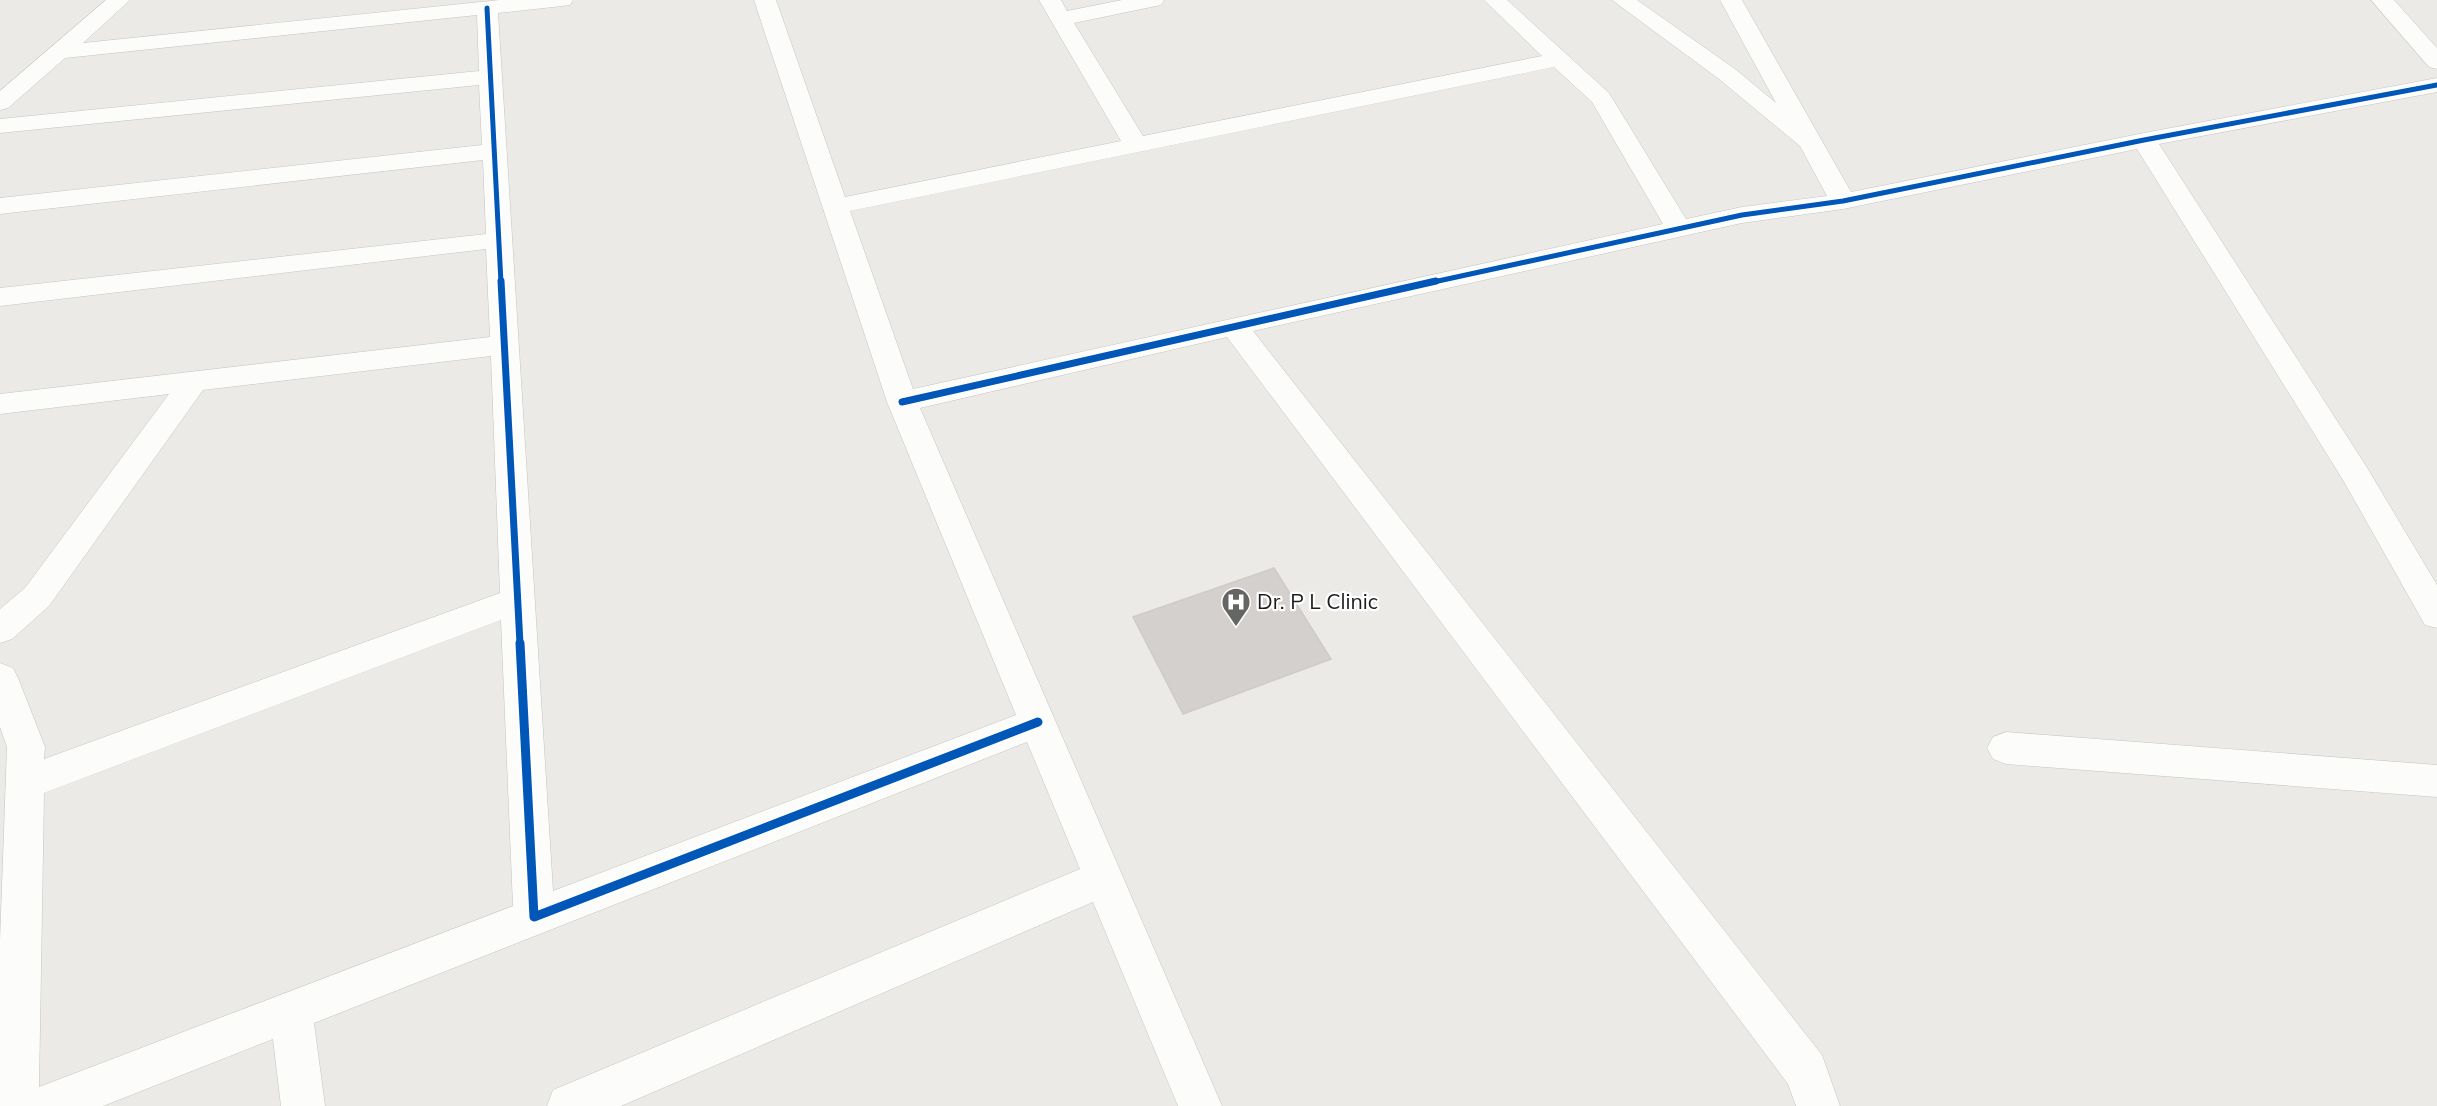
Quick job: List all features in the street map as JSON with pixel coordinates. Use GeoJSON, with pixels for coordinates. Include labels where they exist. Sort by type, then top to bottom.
{"type":"FeatureCollection","features":[{"type":"Feature","properties":{"kind":"street"},"geometry":{"type":"LineString","coordinates":[[0,103],[119,0]]}},
{"type":"Feature","properties":{"kind":"street"},"geometry":{"type":"LineString","coordinates":[[59,52],[562,0]]}},
{"type":"Feature","properties":{"kind":"street"},"geometry":{"type":"LineString","coordinates":[[765,0],[902,402],[1200,1106]]}},
{"type":"Feature","properties":{"kind":"street"},"geometry":{"type":"LineString","coordinates":[[1135,144],[1056,9],[1153,0]]}},
{"type":"Feature","properties":{"kind":"street"},"geometry":{"type":"LineString","coordinates":[[1495,0],[1601,98],[1679,228]]}},
{"type":"Feature","properties":{"kind":"street"},"geometry":{"type":"LineString","coordinates":[[1623,0],[1719,68],[1809,141]]}},
{"type":"Feature","properties":{"kind":"street"},"geometry":{"type":"LineString","coordinates":[[1731,0],[1843,201]]}},
{"type":"Feature","properties":{"kind":"street"},"geometry":{"type":"LineString","coordinates":[[2382,0],[2437,62]]}},
{"type":"Feature","properties":{"kind":"street"},"geometry":{"type":"LineString","coordinates":[[487,8],[534,916]]}},
{"type":"Feature","properties":{"kind":"street"},"geometry":{"type":"LineString","coordinates":[[836,206],[1559,59]]}},
{"type":"Feature","properties":{"kind":"street"},"geometry":{"type":"LineString","coordinates":[[0,126],[491,77]]}},
{"type":"Feature","properties":{"kind":"street"},"geometry":{"type":"LineString","coordinates":[[902,402],[1679,228],[1742,215],[1843,201],[2144,140],[2437,85]]}},
{"type":"Feature","properties":{"kind":"street"},"geometry":{"type":"LineString","coordinates":[[2144,140],[2355,474],[2437,615]]}},
{"type":"Feature","properties":{"kind":"street"},"geometry":{"type":"LineString","coordinates":[[0,206],[495,151]]}},
{"type":"Feature","properties":{"kind":"street"},"geometry":{"type":"LineString","coordinates":[[0,297],[499,240]]}},
{"type":"Feature","properties":{"kind":"street"},"geometry":{"type":"LineString","coordinates":[[1234,326],[1806,1071],[1818,1106]]}},
{"type":"Feature","properties":{"kind":"street"},"geometry":{"type":"LineString","coordinates":[[0,404],[504,345]]}},
{"type":"Feature","properties":{"kind":"street"},"geometry":{"type":"LineString","coordinates":[[0,629],[37,597],[194,381]]}},
{"type":"Feature","properties":{"kind":"street"},"geometry":{"type":"LineString","coordinates":[[25,783],[518,600]]}},
{"type":"Feature","properties":{"kind":"street"},"geometry":{"type":"LineString","coordinates":[[0,678],[26,747],[16,1106]]}},
{"type":"Feature","properties":{"kind":"street"},"geometry":{"type":"LineString","coordinates":[[46,1106],[1038,722]]}},
{"type":"Feature","properties":{"kind":"street"},"geometry":{"type":"LineString","coordinates":[[2006,748],[2437,781]]}},
{"type":"Feature","properties":{"kind":"street"},"geometry":{"type":"LineString","coordinates":[[569,1106],[1104,878]]}},
{"type":"Feature","properties":{"kind":"street"},"geometry":{"type":"LineString","coordinates":[[291,1011],[303,1106]]}},
{"type":"Feature","properties":{"kind":"building"},"geometry":{"type":"Polygon","coordinates":[[[1274,568],[1331,659],[1183,714],[1133,617],[1274,568]]]}},
{"type":"Feature","properties":{"kind":"cycle path"},"geometry":{"type":"LineString","coordinates":[[487,8],[534,917],[1038,722]]}},
{"type":"Feature","properties":{"kind":"cycle path"},"geometry":{"type":"LineString","coordinates":[[902,402],[1679,228],[1742,215],[1843,201],[2144,140],[2437,85]]}},
{"type":"Feature","properties":{"kind":"place","name":"Dr. P L Clinic"},"geometry":{"type":"Point","coordinates":[1236,628]}}]}
